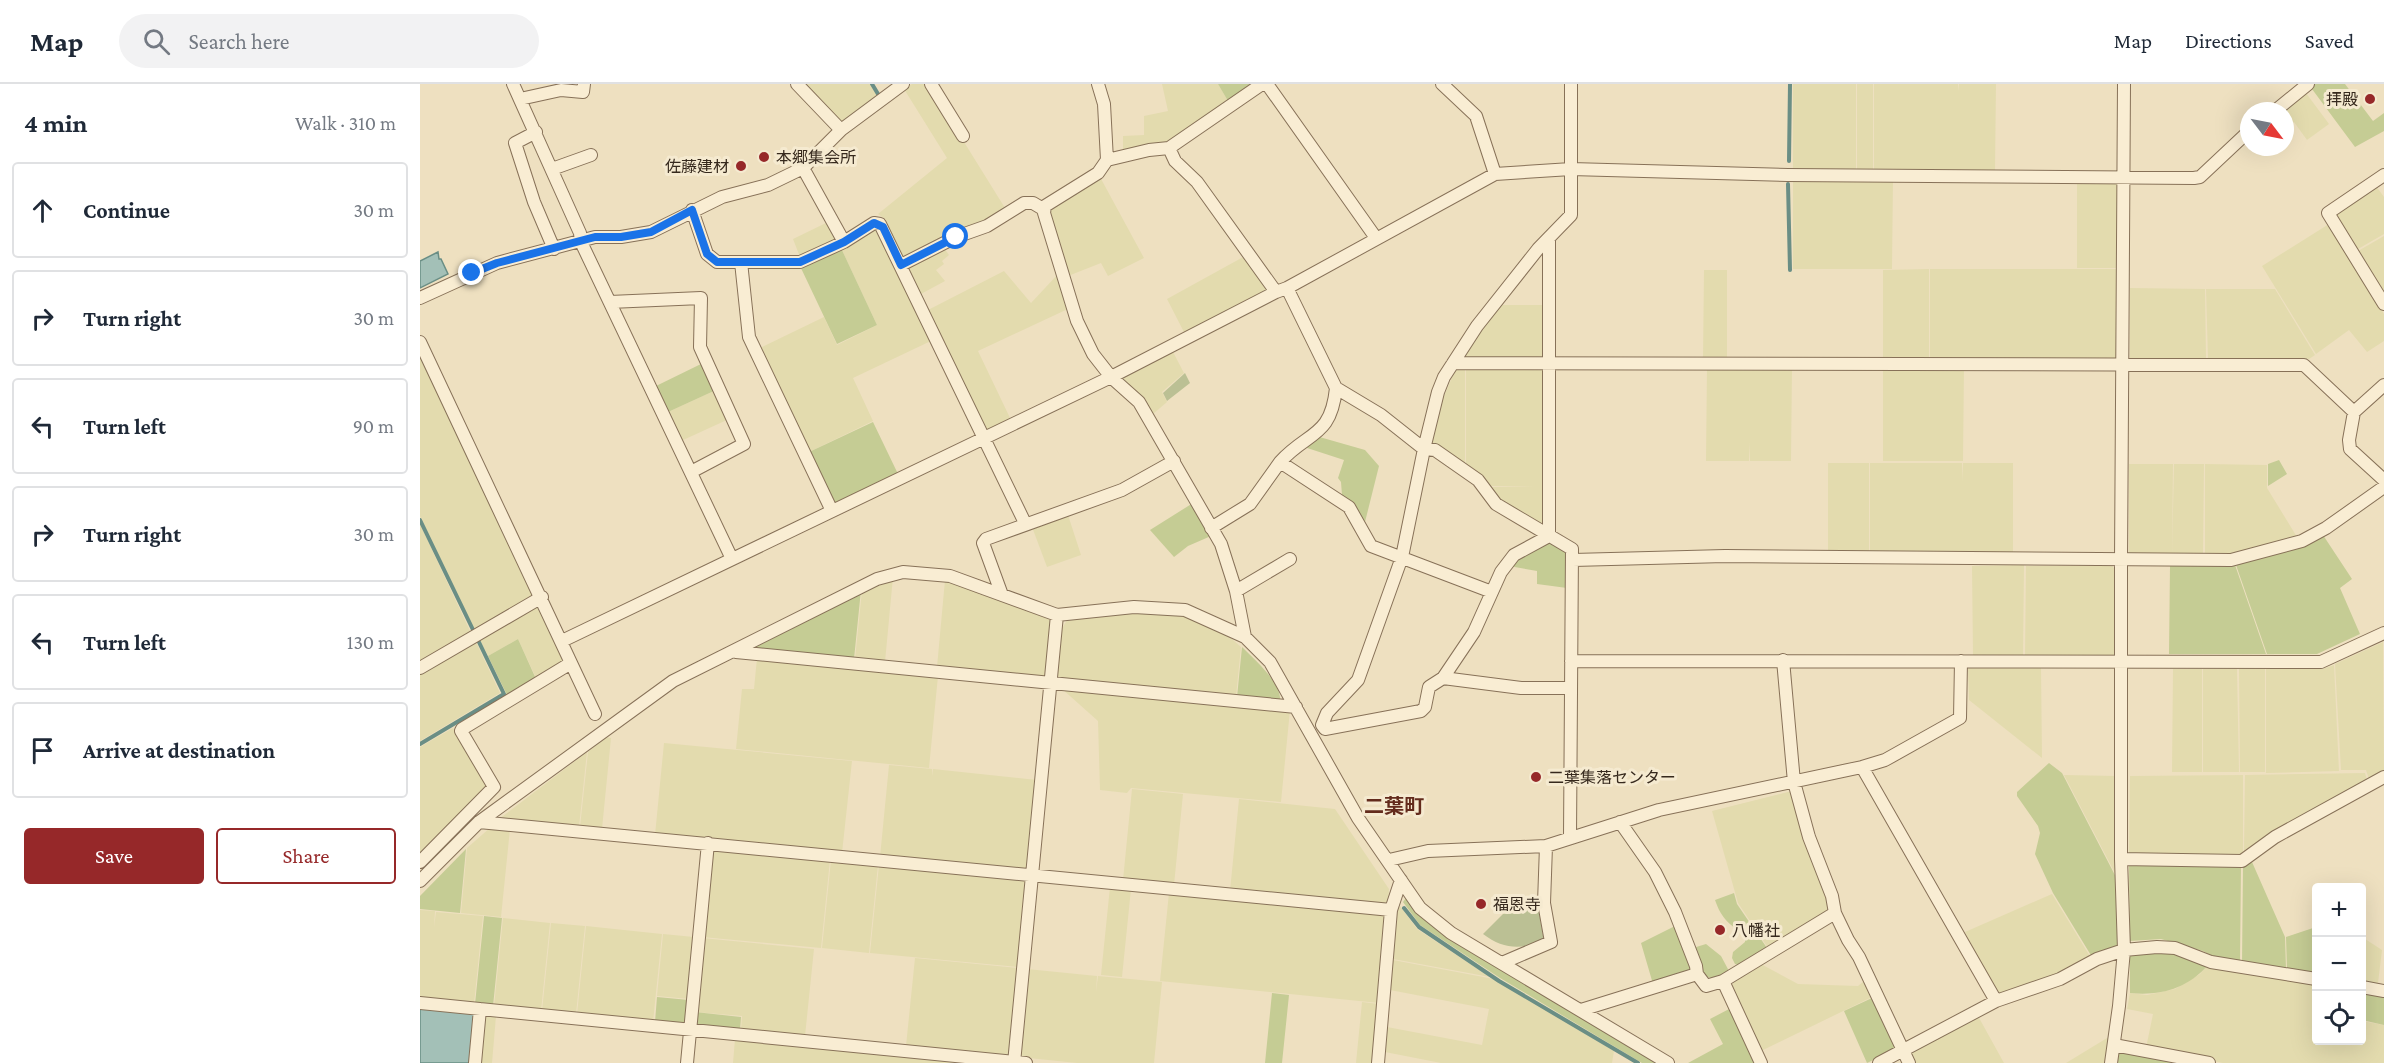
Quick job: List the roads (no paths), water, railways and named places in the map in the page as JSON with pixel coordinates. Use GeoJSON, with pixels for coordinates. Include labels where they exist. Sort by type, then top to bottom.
{"type":"FeatureCollection","features":[{"type":"Feature","properties":{"kind":"street"},"geometry":{"type":"LineString","coordinates":[[513,84],[580,233],[581,242],[732,559]]}},
{"type":"Feature","properties":{"kind":"street"},"geometry":{"type":"LineString","coordinates":[[520,99],[561,90],[583,92],[584,84]]}},
{"type":"Feature","properties":{"kind":"street"},"geometry":{"type":"LineString","coordinates":[[797,84],[841,130]]}},
{"type":"Feature","properties":{"kind":"street"},"geometry":{"type":"LineString","coordinates":[[420,298],[497,263],[595,237],[629,236],[651,232],[722,197],[768,185],[803,168],[841,130],[903,84]]}},
{"type":"Feature","properties":{"kind":"street"},"geometry":{"type":"LineString","coordinates":[[931,84],[963,136]]}},
{"type":"Feature","properties":{"kind":"street"},"geometry":{"type":"LineString","coordinates":[[1043,209],[1098,173],[1107,160],[1104,104],[1098,84]]}},
{"type":"Feature","properties":{"kind":"street"},"geometry":{"type":"LineString","coordinates":[[1107,160],[1149,150],[1169,148],[1262,84]]}},
{"type":"Feature","properties":{"kind":"street"},"geometry":{"type":"LineString","coordinates":[[1267,84],[1376,238]]}},
{"type":"Feature","properties":{"kind":"street"},"geometry":{"type":"LineString","coordinates":[[1442,84],[1476,116],[1495,174]]}},
{"type":"Feature","properties":{"kind":"street"},"geometry":{"type":"LineString","coordinates":[[1549,536],[1514,555],[1501,572],[1474,632],[1443,678],[1429,687],[1425,707],[1421,711],[1325,729],[1322,725],[1327,713],[1358,680],[1402,557],[1438,392],[1453,363],[1477,326],[1538,249],[1571,215],[1571,84]]}},
{"type":"Feature","properties":{"kind":"street"},"geometry":{"type":"LineString","coordinates":[[2110,1063],[2124,950],[2121,859],[2121,561],[2124,84]]}},
{"type":"Feature","properties":{"kind":"street"},"geometry":{"type":"LineString","coordinates":[[2286,102],[2308,84]]}},
{"type":"Feature","properties":{"kind":"street"},"geometry":{"type":"LineString","coordinates":[[536,132],[515,142],[534,202],[554,249]]}},
{"type":"Feature","properties":{"kind":"street"},"geometry":{"type":"LineString","coordinates":[[562,641],[1111,377],[1281,290],[1495,174],[1571,169],[1788,175],[2194,178],[2200,177],[2240,139]]}},
{"type":"Feature","properties":{"kind":"street"},"geometry":{"type":"LineString","coordinates":[[1169,148],[1175,160],[1197,182],[1281,290],[1336,388],[1381,415],[1424,449],[1435,450],[1478,480],[1496,504],[1572,549],[1570,837]]}},
{"type":"Feature","properties":{"kind":"street"},"geometry":{"type":"LineString","coordinates":[[552,169],[591,155]]}},
{"type":"Feature","properties":{"kind":"street"},"geometry":{"type":"LineString","coordinates":[[803,168],[844,242]]}},
{"type":"Feature","properties":{"kind":"street"},"geometry":{"type":"LineString","coordinates":[[2384,175],[2328,213],[2384,304]]}},
{"type":"Feature","properties":{"kind":"street"},"geometry":{"type":"LineString","coordinates":[[901,265],[956,237],[987,225],[1024,203],[1033,203],[1043,209],[1077,321],[1093,354],[1111,377],[1139,402],[1221,544],[1236,591],[1245,637]]}},
{"type":"Feature","properties":{"kind":"street"},"geometry":{"type":"LineString","coordinates":[[692,210],[702,243],[712,260],[800,262],[844,242],[874,223],[880,224],[1025,523]]}},
{"type":"Feature","properties":{"kind":"street"},"geometry":{"type":"LineString","coordinates":[[1549,238],[1549,536]]}},
{"type":"Feature","properties":{"kind":"street"},"geometry":{"type":"LineString","coordinates":[[741,262],[749,337],[831,511]]}},
{"type":"Feature","properties":{"kind":"street"},"geometry":{"type":"LineString","coordinates":[[610,302],[701,298],[700,347],[744,444],[691,472]]}},
{"type":"Feature","properties":{"kind":"street"},"geometry":{"type":"LineString","coordinates":[[420,342],[542,597],[595,714]]}},
{"type":"Feature","properties":{"kind":"street"},"geometry":{"type":"LineString","coordinates":[[1453,363],[2304,365],[2354,412]]}},
{"type":"Feature","properties":{"kind":"street"},"geometry":{"type":"LineString","coordinates":[[2384,385],[2354,412],[2349,440],[2350,449],[2384,480]]}},
{"type":"Feature","properties":{"kind":"street"},"geometry":{"type":"LineString","coordinates":[[1211,528],[1250,504],[1290,451],[1315,435],[1334,409],[1336,388]]}},
{"type":"Feature","properties":{"kind":"street"},"geometry":{"type":"LineString","coordinates":[[1002,595],[983,543],[986,539],[1025,523],[1071,510],[1122,490],[1174,461]]}},
{"type":"Feature","properties":{"kind":"street"},"geometry":{"type":"LineString","coordinates":[[1280,462],[1350,507],[1371,546],[1492,592]]}},
{"type":"Feature","properties":{"kind":"street"},"geometry":{"type":"LineString","coordinates":[[1573,560],[1737,556],[2121,561],[2231,560],[2302,541],[2326,528],[2384,487]]}},
{"type":"Feature","properties":{"kind":"street"},"geometry":{"type":"LineString","coordinates":[[1236,591],[1290,559]]}},
{"type":"Feature","properties":{"kind":"street"},"geometry":{"type":"LineString","coordinates":[[420,881],[479,822],[673,681],[877,579],[903,572],[950,576],[1058,615],[1134,607],[1185,609],[1245,637],[1270,662],[1358,818],[1420,908],[1451,933],[1668,1063]]}},
{"type":"Feature","properties":{"kind":"street"},"geometry":{"type":"LineString","coordinates":[[420,668],[542,597]]}},
{"type":"Feature","properties":{"kind":"street"},"geometry":{"type":"LineString","coordinates":[[420,1003],[1018,1063],[1032,875],[1058,615]]}},
{"type":"Feature","properties":{"kind":"street"},"geometry":{"type":"LineString","coordinates":[[1572,661],[2321,662],[2384,633]]}},
{"type":"Feature","properties":{"kind":"street"},"geometry":{"type":"LineString","coordinates":[[733,651],[1296,707]]}},
{"type":"Feature","properties":{"kind":"street"},"geometry":{"type":"LineString","coordinates":[[1783,660],[1794,782],[1809,837],[1833,896],[1835,913],[1859,957],[1909,1063]]}},
{"type":"Feature","properties":{"kind":"street"},"geometry":{"type":"LineString","coordinates":[[1389,860],[1428,851],[1546,846],[1659,810],[1862,767],[1885,760],[1960,718],[1961,661]]}},
{"type":"Feature","properties":{"kind":"street"},"geometry":{"type":"LineString","coordinates":[[420,862],[494,787],[461,731],[462,729],[571,663]]}},
{"type":"Feature","properties":{"kind":"street"},"geometry":{"type":"LineString","coordinates":[[1443,678],[1504,686],[1571,688]]}},
{"type":"Feature","properties":{"kind":"street"},"geometry":{"type":"LineString","coordinates":[[1862,767],[1995,1000]]}},
{"type":"Feature","properties":{"kind":"street"},"geometry":{"type":"LineString","coordinates":[[2121,859],[2242,861],[2275,837],[2384,777]]}},
{"type":"Feature","properties":{"kind":"street"},"geometry":{"type":"LineString","coordinates":[[479,822],[1391,910]]}},
{"type":"Feature","properties":{"kind":"street"},"geometry":{"type":"LineString","coordinates":[[1620,822],[1655,872],[1675,912],[1696,966],[1696,974],[1706,986],[1723,981],[1835,913]]}},
{"type":"Feature","properties":{"kind":"street"},"geometry":{"type":"LineString","coordinates":[[687,1063],[708,843]]}},
{"type":"Feature","properties":{"kind":"street"},"geometry":{"type":"LineString","coordinates":[[1502,963],[1551,942],[1544,903],[1546,846]]}},
{"type":"Feature","properties":{"kind":"street"},"geometry":{"type":"LineString","coordinates":[[1378,1063],[1391,910],[1401,880]]}},
{"type":"Feature","properties":{"kind":"street"},"geometry":{"type":"LineString","coordinates":[[1879,1063],[1995,1000],[2060,980],[2097,959],[2124,950],[2157,946],[2175,948],[2211,962],[2312,979]]}},
{"type":"Feature","properties":{"kind":"street"},"geometry":{"type":"LineString","coordinates":[[1581,1010],[1696,974]]}},
{"type":"Feature","properties":{"kind":"street"},"geometry":{"type":"LineString","coordinates":[[1723,981],[1761,1063]]}},
{"type":"Feature","properties":{"kind":"street"},"geometry":{"type":"LineString","coordinates":[[2366,988],[2384,991]]}},
{"type":"Feature","properties":{"kind":"street"},"geometry":{"type":"LineString","coordinates":[[475,1063],[480,1009]]}},
{"type":"Feature","properties":{"kind":"street"},"geometry":{"type":"LineString","coordinates":[[2114,1045],[2209,1063]]}},
{"type":"Feature","properties":{"kind":"water"},"geometry":{"type":"Polygon","coordinates":[[[438,252],[439,259],[448,274],[420,288],[420,261],[438,252]]]}},
{"type":"Feature","properties":{"kind":"water"},"geometry":{"type":"Polygon","coordinates":[[[420,1008],[475,1014],[470,1063],[420,1063],[420,1008]]]}},
{"type":"Feature","properties":{"kind":"waterway"},"geometry":{"type":"LineString","coordinates":[[872,84],[878,94]]}},
{"type":"Feature","properties":{"kind":"waterway"},"geometry":{"type":"LineString","coordinates":[[1789,161],[1790,84]]}},
{"type":"Feature","properties":{"kind":"waterway"},"geometry":{"type":"LineString","coordinates":[[1788,184],[1790,270]]}},
{"type":"Feature","properties":{"kind":"waterway"},"geometry":{"type":"LineString","coordinates":[[420,520],[504,694],[420,744]]}},
{"type":"Feature","properties":{"kind":"waterway"},"geometry":{"type":"LineString","coordinates":[[1404,908],[1419,927],[1499,981],[1638,1063]]}},
{"type":"Feature","properties":{"kind":"place","name":"拝殿"},"geometry":{"type":"Point","coordinates":[2370,99]}},
{"type":"Feature","properties":{"kind":"place","name":"本郷集会所"},"geometry":{"type":"Point","coordinates":[764,157]}},
{"type":"Feature","properties":{"kind":"place","name":"佐藤建材"},"geometry":{"type":"Point","coordinates":[741,166]}},
{"type":"Feature","properties":{"kind":"place","name":"二葉集落センター"},"geometry":{"type":"Point","coordinates":[1536,777]}},
{"type":"Feature","properties":{"kind":"place","name":"福恩寺"},"geometry":{"type":"Point","coordinates":[1481,904]}},
{"type":"Feature","properties":{"kind":"place","name":"八幡社"},"geometry":{"type":"Point","coordinates":[1720,930]}},
{"type":"Feature","properties":{"kind":"district","name":"二葉町"},"geometry":{"type":"Point","coordinates":[1394,806]}}]}
